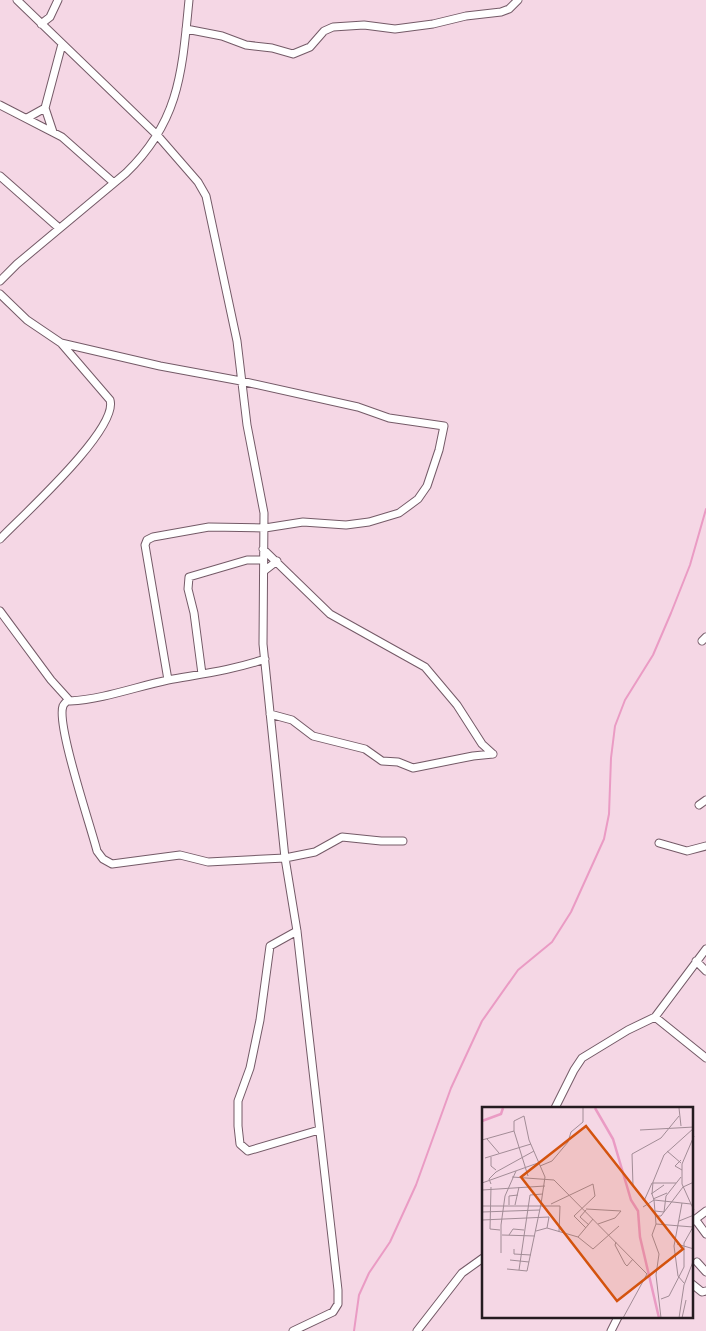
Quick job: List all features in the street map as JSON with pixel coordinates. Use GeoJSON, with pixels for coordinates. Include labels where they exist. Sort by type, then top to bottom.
{"type":"FeatureCollection","features":[{"type":"Feature","properties":{"kind":"street"},"geometry":{"type":"LineString","coordinates":[[17,0],[25,3],[41,24],[158,136],[198,182],[206,196],[236,341],[265,528],[262,613],[270,714],[285,858],[297,931],[338,1304],[334,1312],[293,1331]]}},
{"type":"Feature","properties":{"kind":"street"},"geometry":{"type":"LineString","coordinates":[[41,24],[50,16],[58,0]]}},
{"type":"Feature","properties":{"kind":"street"},"geometry":{"type":"LineString","coordinates":[[1,278],[143,157],[158,136],[175,99],[189,0]]}},
{"type":"Feature","properties":{"kind":"street"},"geometry":{"type":"LineString","coordinates":[[186,29],[222,36],[246,45],[272,48],[294,54],[310,47],[324,31],[333,27],[373,25],[395,29],[433,24],[466,16],[500,12],[510,8],[518,0]]}},
{"type":"Feature","properties":{"kind":"street"},"geometry":{"type":"LineString","coordinates":[[50,16],[50,33]]}},
{"type":"Feature","properties":{"kind":"street"},"geometry":{"type":"LineString","coordinates":[[53,132],[46,108],[62,44]]}},
{"type":"Feature","properties":{"kind":"street"},"geometry":{"type":"LineString","coordinates":[[0,105],[53,132],[114,182]]}},
{"type":"Feature","properties":{"kind":"street"},"geometry":{"type":"LineString","coordinates":[[27,118],[46,108]]}},
{"type":"Feature","properties":{"kind":"street"},"geometry":{"type":"LineString","coordinates":[[0,176],[58,228]]}},
{"type":"Feature","properties":{"kind":"street"},"geometry":{"type":"LineString","coordinates":[[0,294],[27,320],[61,343],[110,400],[112,406],[110,416],[85,452],[0,539]]}},
{"type":"Feature","properties":{"kind":"street"},"geometry":{"type":"LineString","coordinates":[[61,343],[193,373],[241,381],[358,407],[389,418],[441,424],[444,428],[427,486],[418,499],[399,513],[369,522],[346,525],[293,522],[265,528],[209,527],[153,537],[147,540],[145,545],[168,680]]}},
{"type":"Feature","properties":{"kind":"street"},"geometry":{"type":"LineString","coordinates":[[263,549],[330,614],[425,667],[457,705],[482,744],[493,754],[413,768],[398,762],[382,761],[365,749],[313,736],[292,720],[270,714]]}},
{"type":"Feature","properties":{"kind":"street"},"geometry":{"type":"LineString","coordinates":[[202,674],[194,613],[188,589],[189,577],[247,560],[263,560]]}},
{"type":"Feature","properties":{"kind":"street"},"geometry":{"type":"LineString","coordinates":[[264,571],[276,561]]}},
{"type":"Feature","properties":{"kind":"street"},"geometry":{"type":"LineString","coordinates":[[0,611],[68,700]]}},
{"type":"Feature","properties":{"kind":"street"},"geometry":{"type":"LineString","coordinates":[[265,659],[226,671],[168,680],[106,696],[68,700],[62,708],[66,737],[94,842],[104,859],[118,865],[180,855],[208,862],[285,858],[315,852],[342,837],[403,841]]}},
{"type":"Feature","properties":{"kind":"street"},"geometry":{"type":"LineString","coordinates":[[658,843],[687,851],[706,846]]}},
{"type":"Feature","properties":{"kind":"street"},"geometry":{"type":"LineString","coordinates":[[297,931],[270,946],[256,1039],[250,1068],[238,1101],[240,1144],[248,1151],[319,1130]]}},
{"type":"Feature","properties":{"kind":"street"},"geometry":{"type":"LineString","coordinates":[[556,1107],[582,1058],[628,1030],[655,1017],[706,949]]}},
{"type":"Feature","properties":{"kind":"street"},"geometry":{"type":"LineString","coordinates":[[696,961],[706,971]]}},
{"type":"Feature","properties":{"kind":"street"},"geometry":{"type":"LineString","coordinates":[[655,1017],[704,1055]]}},
{"type":"Feature","properties":{"kind":"street"},"geometry":{"type":"LineString","coordinates":[[694,1219],[706,1211]]}},
{"type":"Feature","properties":{"kind":"street"},"geometry":{"type":"LineString","coordinates":[[694,1221],[706,1234]]}},
{"type":"Feature","properties":{"kind":"street"},"geometry":{"type":"LineString","coordinates":[[417,1331],[462,1273],[482,1259]]}},
{"type":"Feature","properties":{"kind":"street"},"geometry":{"type":"LineString","coordinates":[[697,1262],[706,1272]]}},
{"type":"Feature","properties":{"kind":"street"},"geometry":{"type":"LineString","coordinates":[[694,1286],[702,1292],[706,1291]]}},
{"type":"Feature","properties":{"kind":"street"},"geometry":{"type":"LineString","coordinates":[[611,1331],[618,1318]]}},
{"type":"Feature","properties":{"kind":"waterway"},"geometry":{"type":"LineString","coordinates":[[354,1331],[359,1295],[369,1273],[390,1242],[416,1185],[451,1088],[482,1021],[518,970],[552,942],[571,912],[604,839],[609,814],[611,758],[615,726],[625,700],[653,655],[671,613],[690,565],[706,509]]}}]}
